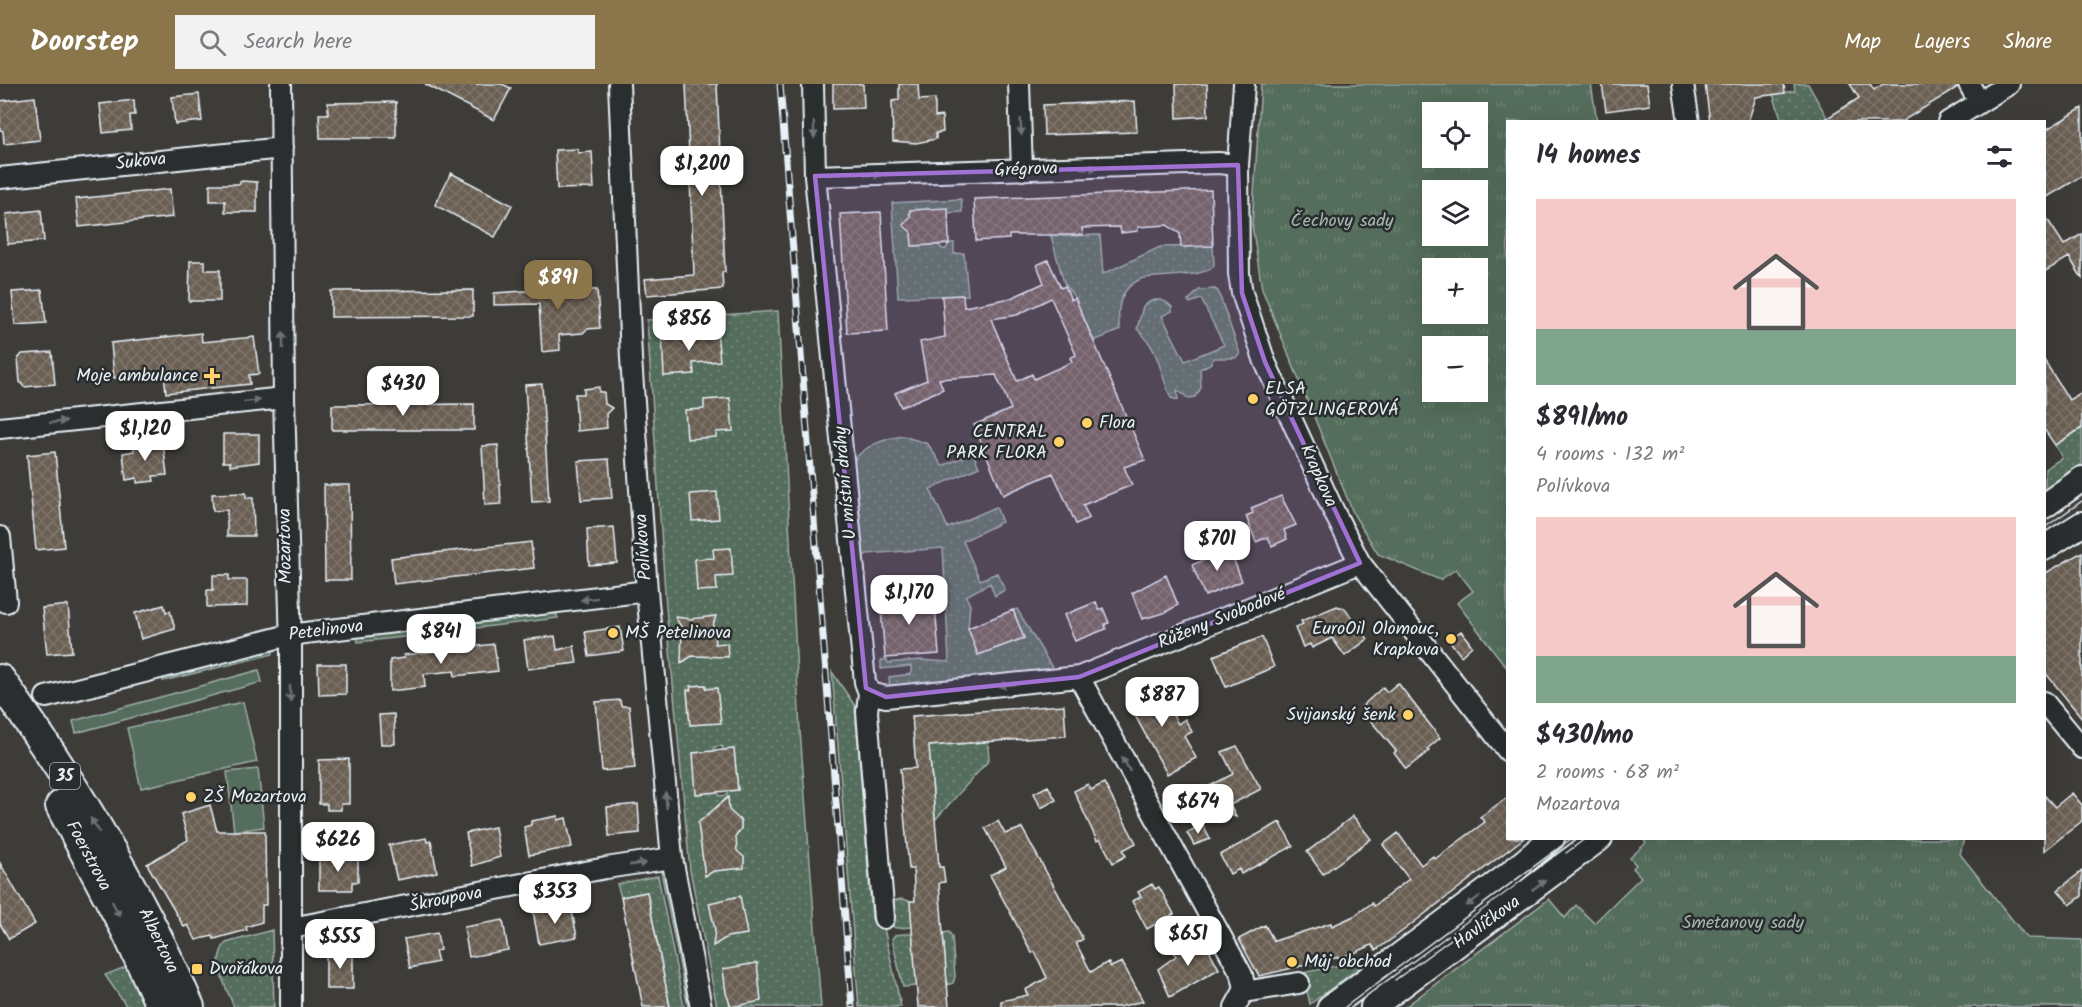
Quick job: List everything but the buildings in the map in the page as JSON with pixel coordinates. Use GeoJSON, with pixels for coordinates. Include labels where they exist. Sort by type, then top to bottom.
{"type":"FeatureCollection","features":[{"type":"Feature","properties":{"kind":"main road","name":"Foerstrova"},"geometry":{"type":"LineString","coordinates":[[0,680],[52,756],[126,875]]}},
{"type":"Feature","properties":{"kind":"main road","name":"Foerstrova"},"geometry":{"type":"LineString","coordinates":[[0,714],[51,790],[85,849],[158,1001]]}},
{"type":"Feature","properties":{"kind":"main road","name":"Albertova"},"geometry":{"type":"LineString","coordinates":[[126,875],[189,1007]]}},
{"type":"Feature","properties":{"kind":"street","name":"Mozartova"},"geometry":{"type":"LineString","coordinates":[[281,84],[284,398],[290,635],[291,1007]]}},
{"type":"Feature","properties":{"kind":"street","name":"Polívkova"},"geometry":{"type":"LineString","coordinates":[[619,84],[631,358],[647,591],[672,858],[701,1007]]}},
{"type":"Feature","properties":{"kind":"street","name":"U místní dráhy"},"geometry":{"type":"LineString","coordinates":[[813,84],[814,176],[842,435],[865,682],[869,693],[867,712],[884,918]]}},
{"type":"Feature","properties":{"kind":"street"},"geometry":{"type":"LineString","coordinates":[[1019,84],[1022,170]]}},
{"type":"Feature","properties":{"kind":"street","name":"Krapkova"},"geometry":{"type":"LineString","coordinates":[[1244,84],[1238,165],[1239,274],[1242,292],[1265,362],[1360,563],[1506,748]]}},
{"type":"Feature","properties":{"kind":"street"},"geometry":{"type":"LineString","coordinates":[[1683,84],[1689,120]]}},
{"type":"Feature","properties":{"kind":"street"},"geometry":{"type":"LineString","coordinates":[[1950,120],[1974,95],[2009,84]]}},
{"type":"Feature","properties":{"kind":"street","name":"Sukova"},"geometry":{"type":"LineString","coordinates":[[0,178],[282,148]]}},
{"type":"Feature","properties":{"kind":"street","name":"Grégrova"},"geometry":{"type":"LineString","coordinates":[[814,176],[1218,163],[1238,165]]}},
{"type":"Feature","properties":{"kind":"street"},"geometry":{"type":"LineString","coordinates":[[0,428],[284,398]]}},
{"type":"Feature","properties":{"kind":"street"},"geometry":{"type":"LineString","coordinates":[[2046,505],[2082,479]]}},
{"type":"Feature","properties":{"kind":"street"},"geometry":{"type":"LineString","coordinates":[[2046,547],[2082,524]]}},
{"type":"Feature","properties":{"kind":"street"},"geometry":{"type":"LineString","coordinates":[[0,537],[6,602]]}},
{"type":"Feature","properties":{"kind":"street","name":"Růženy Svobodové"},"geometry":{"type":"LineString","coordinates":[[869,693],[886,697],[1072,678],[1360,563]]}},
{"type":"Feature","properties":{"kind":"street","name":"Petelinova"},"geometry":{"type":"LineString","coordinates":[[46,697],[290,635],[647,591]]}},
{"type":"Feature","properties":{"kind":"street"},"geometry":{"type":"LineString","coordinates":[[1072,678],[1242,975],[1240,999],[1299,983]]}},
{"type":"Feature","properties":{"kind":"street"},"geometry":{"type":"LineString","coordinates":[[2046,704],[2082,748]]}},
{"type":"Feature","properties":{"kind":"street","name":"Havlíčkova"},"geometry":{"type":"LineString","coordinates":[[1330,1007],[1500,881],[1550,840]]}},
{"type":"Feature","properties":{"kind":"street","name":"Havlíčkova"},"geometry":{"type":"LineString","coordinates":[[1373,1007],[1586,843]]}},
{"type":"Feature","properties":{"kind":"street","name":"Škroupova"},"geometry":{"type":"LineString","coordinates":[[291,928],[606,868],[672,858]]}},
{"type":"Feature","properties":{"kind":"highlighted area"},"geometry":{"type":"Polygon","coordinates":[[[1238,165],[1242,293],[1265,362],[1360,563],[1079,677],[886,697],[866,688],[815,176],[1238,165]]]}},
{"type":"Feature","properties":{"kind":"green space","name":"Čechovy sady"},"geometry":{"type":"Polygon","coordinates":[[[1261,84],[1591,84],[1597,120],[1506,120],[1506,667],[1457,603],[1473,591],[1456,569],[1440,580],[1378,554],[1354,515],[1262,289],[1252,225],[1261,84]]]}},
{"type":"Feature","properties":{"kind":"green space"},"geometry":{"type":"Polygon","coordinates":[[[1794,84],[1808,84],[1828,120],[1782,120],[1773,94],[1795,91],[1794,84]]]}},
{"type":"Feature","properties":{"kind":"green space"},"geometry":{"type":"Polygon","coordinates":[[[961,199],[962,212],[948,213],[947,209],[910,210],[912,246],[939,245],[942,249],[946,249],[949,243],[954,243],[954,254],[964,253],[968,295],[898,297],[892,203],[961,199]]]}},
{"type":"Feature","properties":{"kind":"green space"},"geometry":{"type":"Polygon","coordinates":[[[1049,229],[1056,229],[1057,236],[1100,235],[1103,274],[1160,247],[1213,246],[1214,266],[1195,274],[1143,278],[1135,282],[1121,299],[1120,330],[1094,341],[1075,298],[1064,283],[1049,229]]]}},
{"type":"Feature","properties":{"kind":"green space"},"geometry":{"type":"Polygon","coordinates":[[[1215,289],[1218,291],[1240,354],[1235,358],[1214,358],[1210,364],[1200,369],[1201,388],[1195,397],[1188,398],[1177,390],[1178,400],[1171,398],[1151,345],[1137,329],[1143,306],[1150,301],[1158,300],[1172,307],[1172,311],[1162,316],[1185,361],[1224,345],[1201,299],[1190,303],[1188,301],[1199,290],[1215,289]]]}},
{"type":"Feature","properties":{"kind":"green space"},"geometry":{"type":"Polygon","coordinates":[[[778,311],[800,731],[821,1007],[717,1007],[690,870],[666,607],[647,320],[778,311]],[[705,685],[691,686],[691,690],[687,691],[690,725],[720,722],[717,688],[706,689],[705,685]],[[722,746],[714,747],[714,751],[693,753],[697,794],[718,792],[719,796],[727,795],[727,791],[738,790],[734,749],[723,750],[722,746]],[[702,819],[699,824],[704,871],[741,868],[744,865],[744,857],[737,854],[735,833],[741,828],[741,821],[702,819]]]}},
{"type":"Feature","properties":{"kind":"green space"},"geometry":{"type":"Polygon","coordinates":[[[2082,428],[2082,464],[2046,489],[2046,468],[2062,458],[2055,445],[2082,428]]]}},
{"type":"Feature","properties":{"kind":"green space"},"geometry":{"type":"Polygon","coordinates":[[[903,436],[928,444],[942,466],[973,453],[979,467],[930,489],[948,528],[996,507],[1002,522],[963,541],[980,580],[997,573],[1005,590],[995,596],[990,583],[966,596],[970,605],[968,628],[978,655],[1024,638],[1013,610],[1017,609],[1054,671],[890,692],[889,677],[911,674],[911,666],[881,669],[881,660],[887,660],[888,663],[919,660],[949,662],[943,548],[867,554],[862,557],[851,464],[862,452],[874,444],[903,436]]]}},
{"type":"Feature","properties":{"kind":"green space"},"geometry":{"type":"Polygon","coordinates":[[[555,611],[558,618],[444,632],[443,625],[555,611]]]}},
{"type":"Feature","properties":{"kind":"green space"},"geometry":{"type":"Polygon","coordinates":[[[424,628],[422,635],[358,642],[357,636],[424,628]]]}},
{"type":"Feature","properties":{"kind":"green space"},"geometry":{"type":"Polygon","coordinates":[[[273,648],[273,654],[163,681],[163,677],[273,648]]]}},
{"type":"Feature","properties":{"kind":"green space"},"geometry":{"type":"Polygon","coordinates":[[[259,670],[262,682],[76,733],[73,721],[259,670]]]}},
{"type":"Feature","properties":{"kind":"green space"},"geometry":{"type":"Polygon","coordinates":[[[832,672],[855,706],[872,919],[882,919],[901,1007],[859,1007],[832,672]]]}},
{"type":"Feature","properties":{"kind":"green space"},"geometry":{"type":"Polygon","coordinates":[[[243,702],[257,762],[141,788],[127,728],[243,702]]]}},
{"type":"Feature","properties":{"kind":"green space"},"geometry":{"type":"Polygon","coordinates":[[[988,742],[989,760],[935,820],[931,767],[925,746],[988,742]]]}},
{"type":"Feature","properties":{"kind":"green space"},"geometry":{"type":"Polygon","coordinates":[[[258,769],[264,827],[234,831],[227,772],[258,769]]]}},
{"type":"Feature","properties":{"kind":"green space","name":"Smetanovy sady"},"geometry":{"type":"Polygon","coordinates":[[[1644,840],[1964,840],[1960,854],[2027,938],[2082,940],[2082,1007],[1405,1007],[1549,899],[1565,918],[1576,905],[1594,923],[1641,877],[1633,868],[1636,865],[1630,858],[1646,843],[1644,840]]]}},
{"type":"Feature","properties":{"kind":"green space"},"geometry":{"type":"Polygon","coordinates":[[[660,867],[665,871],[693,1007],[688,1007],[660,867]]]}},
{"type":"Feature","properties":{"kind":"green space"},"geometry":{"type":"Polygon","coordinates":[[[658,876],[684,1007],[670,1007],[647,892],[621,897],[617,884],[658,876]]]}},
{"type":"Feature","properties":{"kind":"green space"},"geometry":{"type":"Polygon","coordinates":[[[902,899],[910,901],[912,927],[896,928],[889,925],[892,901],[902,899]]]}},
{"type":"Feature","properties":{"kind":"green space"},"geometry":{"type":"Polygon","coordinates":[[[272,930],[274,1007],[234,1007],[219,966],[221,950],[226,943],[272,930]]]}},
{"type":"Feature","properties":{"kind":"green space"},"geometry":{"type":"Polygon","coordinates":[[[949,932],[952,937],[955,977],[953,983],[947,985],[943,933],[949,932]]]}},
{"type":"Feature","properties":{"kind":"green space"},"geometry":{"type":"Polygon","coordinates":[[[912,933],[917,986],[903,987],[892,939],[895,935],[912,933]]]}},
{"type":"Feature","properties":{"kind":"green space"},"geometry":{"type":"Polygon","coordinates":[[[1372,958],[1310,1004],[1303,973],[1372,958]]]}},
{"type":"Feature","properties":{"kind":"green space"},"geometry":{"type":"Polygon","coordinates":[[[128,966],[144,1007],[127,1007],[105,975],[128,966]]]}},
{"type":"Feature","properties":{"kind":"tram line"},"geometry":{"type":"LineString","coordinates":[[2046,527],[2082,501]]}},
{"type":"Feature","properties":{"kind":"tram line"},"geometry":{"type":"LineString","coordinates":[[1345,1007],[1569,840]]}},
{"type":"Feature","properties":{"kind":"tram line"},"geometry":{"type":"LineString","coordinates":[[1566,853],[1583,840]]}},
{"type":"Feature","properties":{"kind":"tram line"},"geometry":{"type":"LineString","coordinates":[[1395,980],[1451,939]]}},
{"type":"Feature","properties":{"kind":"railway"},"geometry":{"type":"LineString","coordinates":[[780,84],[852,1007]]}},
{"type":"Feature","properties":{"kind":"place","name":"Moje ambulance"},"geometry":{"type":"Point","coordinates":[212,376]}},
{"type":"Feature","properties":{"kind":"place","name":"ELSA GÖTZLINGEROVÁ"},"geometry":{"type":"Point","coordinates":[1253,399]}},
{"type":"Feature","properties":{"kind":"place","name":"Flora"},"geometry":{"type":"Point","coordinates":[1087,423]}},
{"type":"Feature","properties":{"kind":"place","name":"CENTRAL PARK FLORA"},"geometry":{"type":"Point","coordinates":[1059,442]}},
{"type":"Feature","properties":{"kind":"place","name":"MŠ Petelinova"},"geometry":{"type":"Point","coordinates":[613,633]}},
{"type":"Feature","properties":{"kind":"place","name":"EuroOil Olomouc, Krapkova"},"geometry":{"type":"Point","coordinates":[1451,639]}},
{"type":"Feature","properties":{"kind":"place","name":"Svijanský šenk"},"geometry":{"type":"Point","coordinates":[1408,715]}},
{"type":"Feature","properties":{"kind":"place","name":"ZŠ Mozartova"},"geometry":{"type":"Point","coordinates":[191,797]}},
{"type":"Feature","properties":{"kind":"place","name":"Můj obchod"},"geometry":{"type":"Point","coordinates":[1292,962]}},
{"type":"Feature","properties":{"kind":"place","name":"Dvořákova"},"geometry":{"type":"Point","coordinates":[197,969]}}]}
